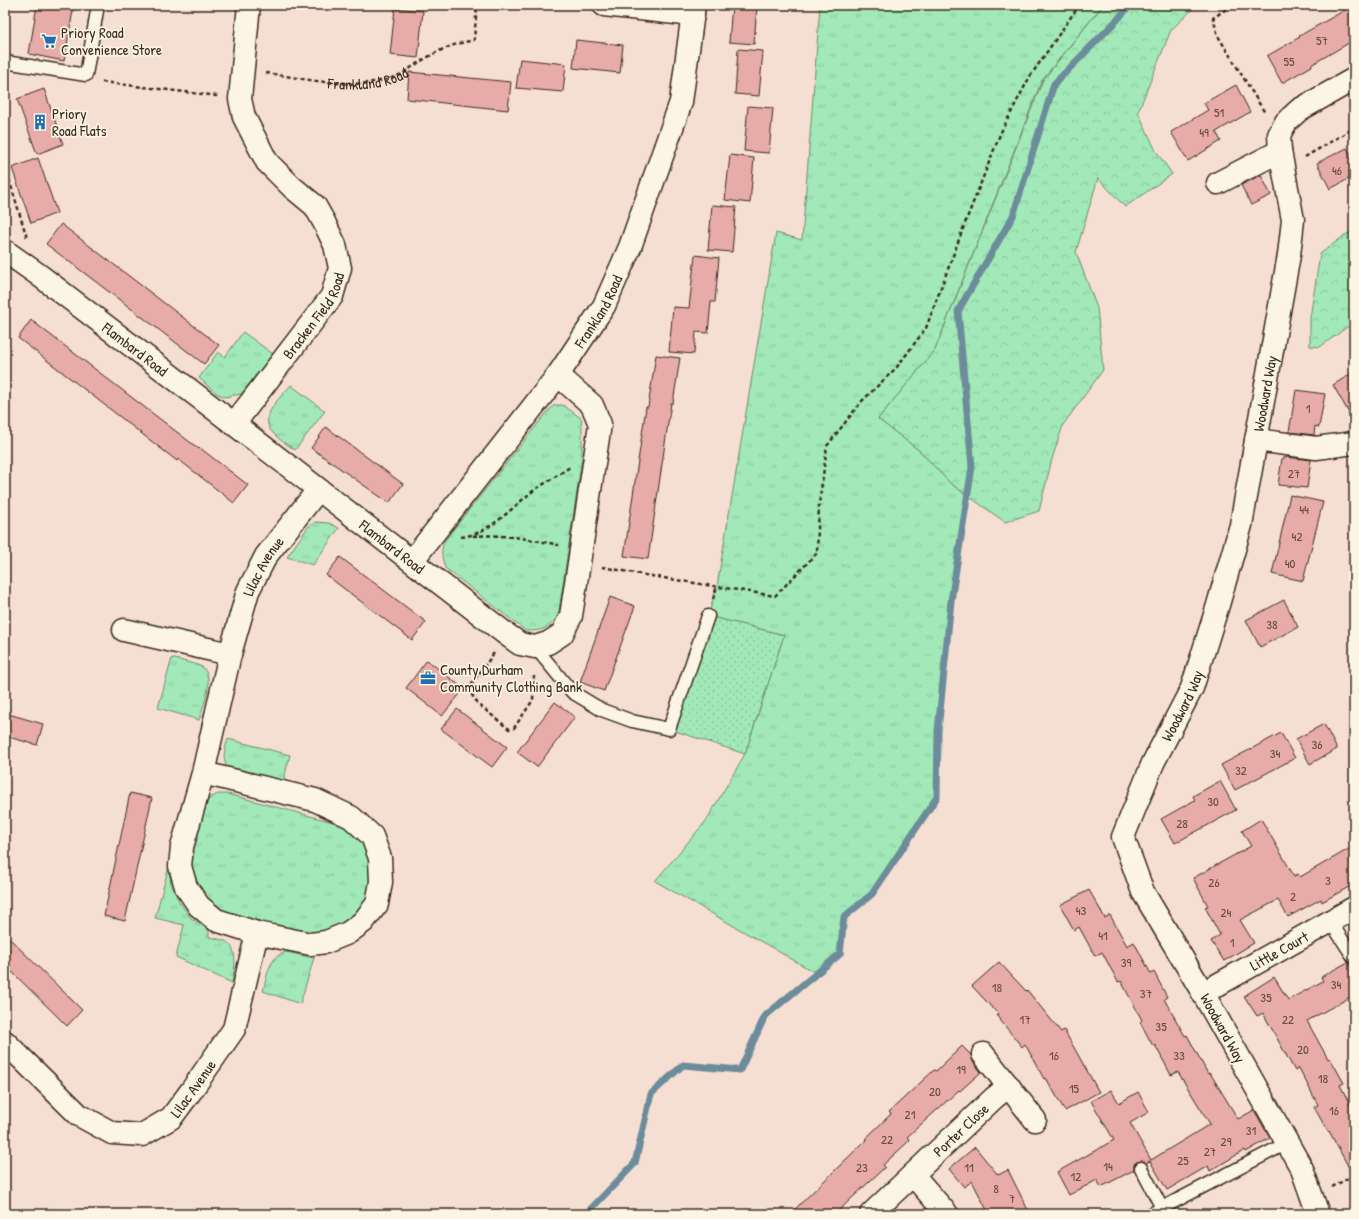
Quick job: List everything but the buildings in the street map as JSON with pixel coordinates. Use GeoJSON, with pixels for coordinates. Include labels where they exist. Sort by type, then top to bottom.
{"type":"FeatureCollection","features":[{"type":"Feature","properties":{"kind":"street","name":"Bracken Field Road"},"geometry":{"type":"LineString","coordinates":[[234,424],[332,296],[340,268],[335,245],[315,206],[292,187],[267,162],[244,117],[240,99],[249,5]]}},
{"type":"Feature","properties":{"kind":"street","name":"Frankland Road"},"geometry":{"type":"LineString","coordinates":[[412,561],[558,375],[604,306],[630,247],[681,102],[693,10],[604,5]]}},
{"type":"Feature","properties":{"kind":"street"},"geometry":{"type":"LineString","coordinates":[[1218,183],[1280,143],[1286,122],[1299,110],[1354,79]]}},
{"type":"Feature","properties":{"kind":"street","name":"Woodward Way"},"geometry":{"type":"LineString","coordinates":[[1280,143],[1293,220],[1289,255],[1240,525],[1218,605],[1192,688],[1153,763],[1123,837],[1143,892],[1203,992],[1302,1169],[1318,1214]]}},
{"type":"Feature","properties":{"kind":"street","name":"Flambard Road"},"geometry":{"type":"LineString","coordinates":[[5,251],[39,275],[234,424],[506,634],[520,644],[535,647]]}},
{"type":"Feature","properties":{"kind":"street"},"geometry":{"type":"LineString","coordinates":[[535,647],[548,643],[562,634],[571,616],[600,424],[592,406],[558,375]]}},
{"type":"Feature","properties":{"kind":"street"},"geometry":{"type":"LineString","coordinates":[[1256,440],[1316,448],[1354,443]]}},
{"type":"Feature","properties":{"kind":"street","name":"Lilac Avenue"},"geometry":{"type":"LineString","coordinates":[[203,773],[315,800],[351,817],[372,836],[380,858],[381,882],[377,904],[363,922],[348,933],[326,942],[311,944],[257,933],[216,920],[199,906],[186,887],[180,866],[182,847],[203,773],[230,654],[248,591],[266,556],[318,490]]}},
{"type":"Feature","properties":{"kind":"street"},"geometry":{"type":"LineString","coordinates":[[124,630],[230,654]]}},
{"type":"Feature","properties":{"kind":"street","name":"Little Court"},"geometry":{"type":"LineString","coordinates":[[1203,992],[1354,908]]}},
{"type":"Feature","properties":{"kind":"street","name":"Lilac Avenue"},"geometry":{"type":"LineString","coordinates":[[5,1042],[79,1115],[112,1133],[142,1135],[171,1118],[234,1029],[257,933]]}},
{"type":"Feature","properties":{"kind":"street"},"geometry":{"type":"LineString","coordinates":[[984,1054],[1035,1120]]}},
{"type":"Feature","properties":{"kind":"street","name":"Porter Close"},"geometry":{"type":"LineString","coordinates":[[871,1214],[994,1098],[1009,1086]]}},
{"type":"Feature","properties":{"kind":"street"},"geometry":{"type":"LineString","coordinates":[[914,1175],[946,1214]]}},
{"type":"Feature","properties":{"kind":"lane"},"geometry":{"type":"LineString","coordinates":[[5,62],[86,76],[98,5]]}},
{"type":"Feature","properties":{"kind":"lane"},"geometry":{"type":"LineString","coordinates":[[535,647],[572,692],[602,710],[620,717],[669,729],[708,616]]}},
{"type":"Feature","properties":{"kind":"lane"},"geometry":{"type":"LineString","coordinates":[[1330,921],[1354,958]]}},
{"type":"Feature","properties":{"kind":"lane"},"geometry":{"type":"LineString","coordinates":[[1151,1214],[1287,1143]]}},
{"type":"Feature","properties":{"kind":"lane"},"geometry":{"type":"LineString","coordinates":[[1141,1168],[1162,1208]]}},
{"type":"Feature","properties":{"kind":"path","name":"Frankland Road"},"geometry":{"type":"LineString","coordinates":[[242,70],[336,83],[356,84],[381,82],[399,75],[423,59],[456,43],[474,40],[477,5]]}},
{"type":"Feature","properties":{"kind":"path"},"geometry":{"type":"LineString","coordinates":[[437,529],[448,537],[458,538],[487,535],[528,539],[580,557],[645,575],[775,596],[817,553],[819,505],[827,446],[861,402],[897,366],[926,328],[1001,132],[1029,78],[1080,5]]}},
{"type":"Feature","properties":{"kind":"path"},"geometry":{"type":"LineString","coordinates":[[1232,5],[1212,18],[1218,36],[1280,143]]}},
{"type":"Feature","properties":{"kind":"path"},"geometry":{"type":"LineString","coordinates":[[86,76],[100,81],[240,99]]}},
{"type":"Feature","properties":{"kind":"path"},"geometry":{"type":"LineString","coordinates":[[1285,176],[1292,165],[1354,128]]}},
{"type":"Feature","properties":{"kind":"path"},"geometry":{"type":"LineString","coordinates":[[5,166],[28,239]]}},
{"type":"Feature","properties":{"kind":"path"},"geometry":{"type":"LineString","coordinates":[[471,536],[483,530],[509,512],[533,492],[582,458],[596,453]]}},
{"type":"Feature","properties":{"kind":"path"},"geometry":{"type":"LineString","coordinates":[[506,634],[470,686],[472,695],[478,704],[509,729],[514,728],[533,700],[535,647]]}},
{"type":"Feature","properties":{"kind":"green space"},"geometry":{"type":"Polygon","coordinates":[[[820,5],[1103,5],[1042,80],[935,350],[878,419],[920,451],[950,483],[968,496],[951,601],[938,731],[937,797],[872,894],[844,917],[840,954],[816,973],[655,881],[706,821],[745,754],[784,635],[708,616],[717,586],[776,233],[802,240],[820,5]]]}},
{"type":"Feature","properties":{"kind":"green space"},"geometry":{"type":"Polygon","coordinates":[[[1103,5],[1197,5],[1171,30],[1138,112],[1156,151],[1172,174],[1125,207],[1098,178],[1076,252],[1097,308],[1103,370],[1063,425],[1052,459],[1039,511],[1005,522],[950,483],[920,451],[878,419],[935,350],[1043,80],[1103,5]]]}},
{"type":"Feature","properties":{"kind":"green space"},"geometry":{"type":"Polygon","coordinates":[[[1354,231],[1354,322],[1320,347],[1310,346],[1310,318],[1320,254],[1345,235],[1354,231]]]}},
{"type":"Feature","properties":{"kind":"green space"},"geometry":{"type":"Polygon","coordinates":[[[243,332],[273,354],[241,394],[225,397],[216,393],[199,378],[218,352],[225,357],[243,332]]]}},
{"type":"Feature","properties":{"kind":"green space"},"geometry":{"type":"Polygon","coordinates":[[[291,385],[325,411],[295,450],[273,433],[269,427],[268,420],[272,408],[291,385]]]}},
{"type":"Feature","properties":{"kind":"green space"},"geometry":{"type":"Polygon","coordinates":[[[555,405],[563,405],[581,418],[582,458],[558,617],[544,628],[526,631],[445,568],[442,550],[445,541],[456,526],[549,410],[555,405]]]}},
{"type":"Feature","properties":{"kind":"green space"},"geometry":{"type":"Polygon","coordinates":[[[315,522],[329,523],[339,528],[313,565],[287,557],[308,527],[315,522]]]}},
{"type":"Feature","properties":{"kind":"green space"},"geometry":{"type":"Polygon","coordinates":[[[708,616],[784,635],[745,754],[669,729],[708,616]]]}},
{"type":"Feature","properties":{"kind":"green space"},"geometry":{"type":"Polygon","coordinates":[[[172,658],[202,667],[206,672],[208,678],[207,692],[199,720],[158,708],[172,658]]]}},
{"type":"Feature","properties":{"kind":"green space"},"geometry":{"type":"Polygon","coordinates":[[[228,739],[290,755],[282,786],[230,772],[224,759],[228,739]]]}},
{"type":"Feature","properties":{"kind":"green space"},"geometry":{"type":"Polygon","coordinates":[[[218,794],[228,794],[340,824],[352,831],[363,842],[374,870],[370,898],[350,923],[318,936],[298,933],[221,912],[209,905],[195,881],[192,865],[194,846],[205,805],[210,798],[218,794]]]}},
{"type":"Feature","properties":{"kind":"green space"},"geometry":{"type":"Polygon","coordinates":[[[169,866],[171,885],[180,903],[192,919],[209,930],[209,937],[225,941],[233,949],[235,966],[232,983],[176,957],[184,925],[155,918],[169,866]]]}},
{"type":"Feature","properties":{"kind":"green space"},"geometry":{"type":"Polygon","coordinates":[[[286,952],[314,958],[300,1004],[263,991],[272,962],[280,954],[286,952]]]}},
{"type":"Feature","properties":{"kind":"waterway"},"geometry":{"type":"LineString","coordinates":[[586,1214],[635,1163],[651,1094],[683,1065],[740,1070],[765,1016],[840,954],[844,917],[872,894],[937,797],[938,731],[951,601],[972,467],[958,311],[1013,216],[1054,84],[1130,5]]}},
{"type":"Feature","properties":{"kind":"place","name":"Priory Road Convenience Store"},"geometry":{"type":"Point","coordinates":[49,41]}},
{"type":"Feature","properties":{"kind":"place","name":"Priory Road Flats"},"geometry":{"type":"Point","coordinates":[40,122]}},
{"type":"Feature","properties":{"kind":"place","name":"County Durham Community Clothing Bank"},"geometry":{"type":"Point","coordinates":[428,678]}}]}
